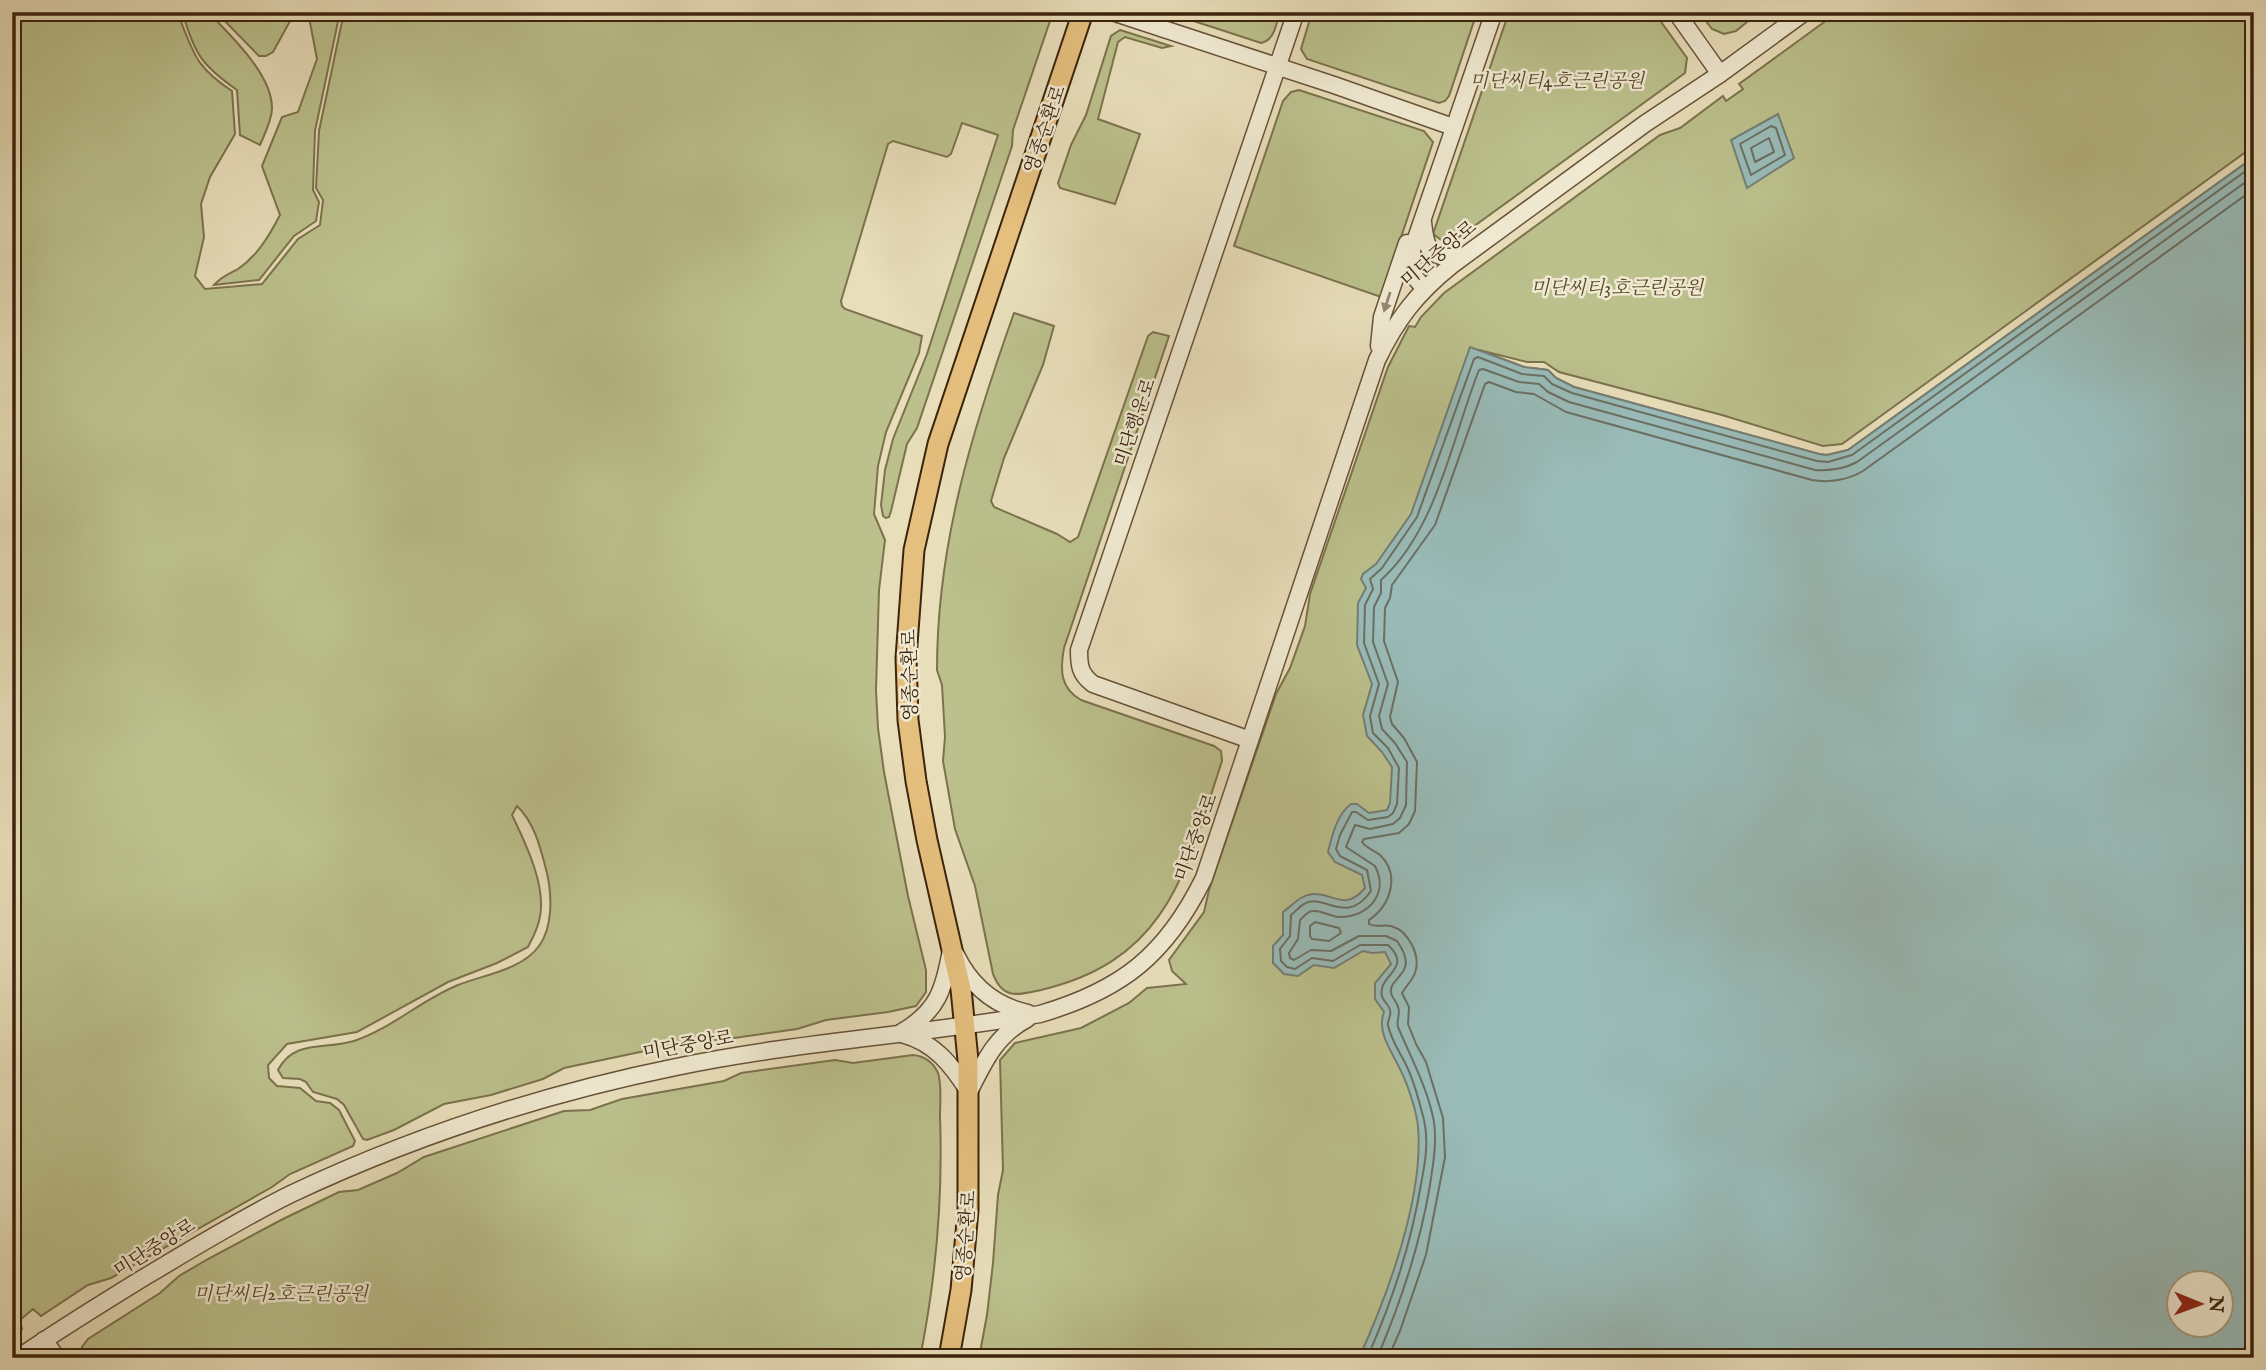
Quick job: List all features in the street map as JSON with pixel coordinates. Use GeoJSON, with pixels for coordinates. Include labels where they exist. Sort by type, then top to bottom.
{"type":"FeatureCollection","features":[{"type":"Feature","properties":{"kind":"main road","name":"영종순환로"},"geometry":{"type":"LineString","coordinates":[[949,1358],[965,1248],[970,1168],[969,1092],[965,1025],[952,947],[927,840],[908,720],[906,658],[914,550],[938,444],[1083,12]]}},
{"type":"Feature","properties":{"kind":"street"},"geometry":{"type":"LineString","coordinates":[[1112,12],[1453,127]]}},
{"type":"Feature","properties":{"kind":"street","name":"미단행운로"},"geometry":{"type":"LineString","coordinates":[[1250,740],[1093,684],[1084,677],[1079,666],[1079,650],[1296,12]]}},
{"type":"Feature","properties":{"kind":"street"},"geometry":{"type":"LineString","coordinates":[[1424,288],[1413,275],[1411,259],[1422,216],[1494,12]]}},
{"type":"Feature","properties":{"kind":"street"},"geometry":{"type":"LineString","coordinates":[[1676,12],[1720,74]]}},
{"type":"Feature","properties":{"kind":"street","name":"미단중앙로"},"geometry":{"type":"LineString","coordinates":[[18,1358],[222,1230],[366,1160],[441,1131],[607,1081],[665,1069],[800,1046],[1034,1015],[1073,1004],[1103,991],[1130,974],[1154,953],[1172,932],[1192,903],[1204,878],[1377,360],[1403,312],[1424,288],[1464,256],[1635,130],[1720,74],[1805,12]]}},
{"type":"Feature","properties":{"kind":"street"},"geometry":{"type":"LineString","coordinates":[[1422,216],[1425,242],[1431,252],[1440,257],[1464,256]]}},
{"type":"Feature","properties":{"kind":"street"},"geometry":{"type":"LineString","coordinates":[[1377,360],[1382,317],[1408,242],[1422,216]]}},
{"type":"Feature","properties":{"kind":"street"},"geometry":{"type":"LineString","coordinates":[[952,947],[962,967],[984,992],[998,1003],[1034,1015]]}},
{"type":"Feature","properties":{"kind":"street"},"geometry":{"type":"LineString","coordinates":[[900,1033],[922,1018],[937,1000],[952,947]]}},
{"type":"Feature","properties":{"kind":"street"},"geometry":{"type":"LineString","coordinates":[[969,1092],[999,1038],[1034,1015]]}},
{"type":"Feature","properties":{"kind":"street"},"geometry":{"type":"LineString","coordinates":[[900,1033],[934,1048],[953,1068],[969,1092]]}},
{"type":"Feature","properties":{"kind":"street"},"geometry":{"type":"LineString","coordinates":[[44,1340],[57,1358]]}},
{"type":"Feature","properties":{"kind":"green space"},"geometry":{"type":"Polygon","coordinates":[[[12,12],[177,12],[202,66],[232,91],[235,134],[210,177],[201,204],[204,237],[195,276],[205,289],[262,284],[298,239],[320,225],[323,200],[316,188],[319,131],[344,12],[1053,12],[1013,130],[1012,146],[917,428],[907,444],[891,511],[886,518],[881,505],[885,470],[893,439],[927,354],[998,135],[962,123],[951,154],[947,157],[893,141],[888,144],[841,301],[845,309],[922,336],[919,353],[886,432],[878,466],[874,514],[885,540],[879,590],[876,690],[878,728],[908,896],[926,970],[926,992],[916,1006],[826,1020],[797,1029],[720,1040],[702,1039],[564,1068],[543,1079],[491,1095],[444,1104],[394,1130],[363,1139],[344,1105],[337,1099],[313,1092],[306,1082],[300,1079],[283,1078],[278,1070],[285,1060],[301,1050],[343,1044],[368,1036],[444,991],[502,971],[532,954],[547,930],[550,891],[536,837],[517,806],[512,815],[534,867],[541,895],[539,921],[528,947],[497,963],[448,982],[357,1032],[287,1044],[268,1065],[269,1078],[277,1086],[300,1088],[316,1101],[330,1103],[339,1110],[355,1141],[353,1146],[290,1174],[272,1187],[111,1278],[88,1285],[41,1316],[33,1309],[20,1320],[22,1329],[12,1336],[12,12]]]}},
{"type":"Feature","properties":{"kind":"green space"},"geometry":{"type":"Polygon","coordinates":[[[182,12],[208,12],[258,69],[270,95],[272,108],[270,122],[260,145],[240,135],[237,90],[215,73],[201,57],[191,39],[182,12]]]}},
{"type":"Feature","properties":{"kind":"green space"},"geometry":{"type":"Polygon","coordinates":[[[216,12],[270,12],[281,15],[283,12],[295,12],[273,52],[259,56],[216,12]]]}},
{"type":"Feature","properties":{"kind":"green space"},"geometry":{"type":"Polygon","coordinates":[[[308,12],[340,12],[315,131],[313,190],[319,202],[316,221],[294,236],[259,280],[214,285],[251,258],[280,215],[262,166],[282,117],[298,112],[317,59],[308,12]]]}},
{"type":"Feature","properties":{"kind":"green space"},"geometry":{"type":"Polygon","coordinates":[[[1166,12],[1280,12],[1272,35],[1261,43],[1166,12]]]}},
{"type":"Feature","properties":{"kind":"green space"},"geometry":{"type":"Polygon","coordinates":[[[1312,12],[1477,12],[1449,96],[1439,103],[1307,59],[1301,49],[1312,12]]]}},
{"type":"Feature","properties":{"kind":"green space","name":"미단씨티4호근린공원"},"geometry":{"type":"Polygon","coordinates":[[[1509,12],[1654,12],[1687,58],[1685,73],[1448,245],[1433,234],[1509,12]]]}},
{"type":"Feature","properties":{"kind":"green space"},"geometry":{"type":"Polygon","coordinates":[[[1699,12],[1759,12],[1736,31],[1724,34],[1712,29],[1699,12]]]}},
{"type":"Feature","properties":{"kind":"green space","name":"미단씨티3호근린공원"},"geometry":{"type":"Polygon","coordinates":[[[1838,12],[2254,12],[2254,146],[1842,444],[1823,446],[1722,415],[1559,372],[1544,362],[1527,362],[1479,350],[1524,367],[1548,370],[1556,378],[1574,387],[1819,454],[1848,450],[2254,157],[1638,1358],[979,1358],[987,1315],[998,1195],[1003,1170],[1000,1060],[1015,1043],[1081,1028],[1129,1003],[1147,988],[1186,984],[1172,971],[1169,960],[1204,912],[1209,890],[1276,694],[1290,668],[1305,626],[1310,594],[1388,367],[1409,326],[1415,327],[1444,293],[1660,135],[1680,128],[1723,96],[1726,101],[1743,89],[1739,84],[1838,12]]]}},
{"type":"Feature","properties":{"kind":"green space"},"geometry":{"type":"Polygon","coordinates":[[[1120,30],[1171,46],[1162,48],[1125,37],[1118,42],[1098,119],[1140,134],[1115,204],[1060,188],[1058,183],[1071,145],[1086,115],[1111,36],[1120,30]]]}},
{"type":"Feature","properties":{"kind":"green space"},"geometry":{"type":"Polygon","coordinates":[[[1299,90],[1424,131],[1433,142],[1381,297],[1234,246],[1283,101],[1291,92],[1299,90]]]}},
{"type":"Feature","properties":{"kind":"green space"},"geometry":{"type":"Polygon","coordinates":[[[1014,313],[1054,326],[1043,365],[1004,458],[991,501],[994,507],[1070,542],[1078,537],[1148,336],[1153,332],[1169,336],[1064,648],[1062,671],[1065,684],[1081,700],[1214,746],[1221,751],[1222,761],[1183,873],[1166,905],[1145,933],[1118,957],[1084,976],[1041,990],[1018,994],[1006,992],[1001,988],[993,974],[975,886],[955,829],[943,761],[945,737],[942,685],[937,670],[943,578],[950,533],[971,445],[1014,313]]]}},
{"type":"Feature","properties":{"kind":"green space","name":"미단씨티2호근린공원"},"geometry":{"type":"Polygon","coordinates":[[[913,1055],[924,1058],[934,1066],[940,1088],[937,1237],[920,1358],[84,1357],[82,1347],[88,1339],[160,1293],[179,1276],[283,1219],[339,1192],[358,1190],[397,1173],[424,1157],[564,1111],[590,1110],[622,1099],[724,1081],[741,1073],[835,1060],[853,1063],[913,1055]]]}},
{"type":"Feature","properties":{"kind":"water"},"geometry":{"type":"Polygon","coordinates":[[[1778,114],[1794,158],[1747,188],[1731,140],[1778,114]]]}},
{"type":"Feature","properties":{"kind":"water"},"geometry":{"type":"Polygon","coordinates":[[[2254,157],[2254,1358],[1359,1358],[1402,1245],[1410,1214],[1418,1154],[1418,1127],[1414,1107],[1404,1077],[1384,1035],[1384,1012],[1375,999],[1375,983],[1391,964],[1385,952],[1363,951],[1334,968],[1314,965],[1298,976],[1284,974],[1273,963],[1273,946],[1283,935],[1283,912],[1300,898],[1320,894],[1345,900],[1358,895],[1365,888],[1362,875],[1335,862],[1328,852],[1339,819],[1351,804],[1357,804],[1369,813],[1387,810],[1390,803],[1392,767],[1367,736],[1363,715],[1372,684],[1357,645],[1358,603],[1366,588],[1361,579],[1363,574],[1376,564],[1411,514],[1470,347],[1524,367],[1548,370],[1556,378],[1574,387],[1827,455],[1848,450],[2254,157]]]}}]}
